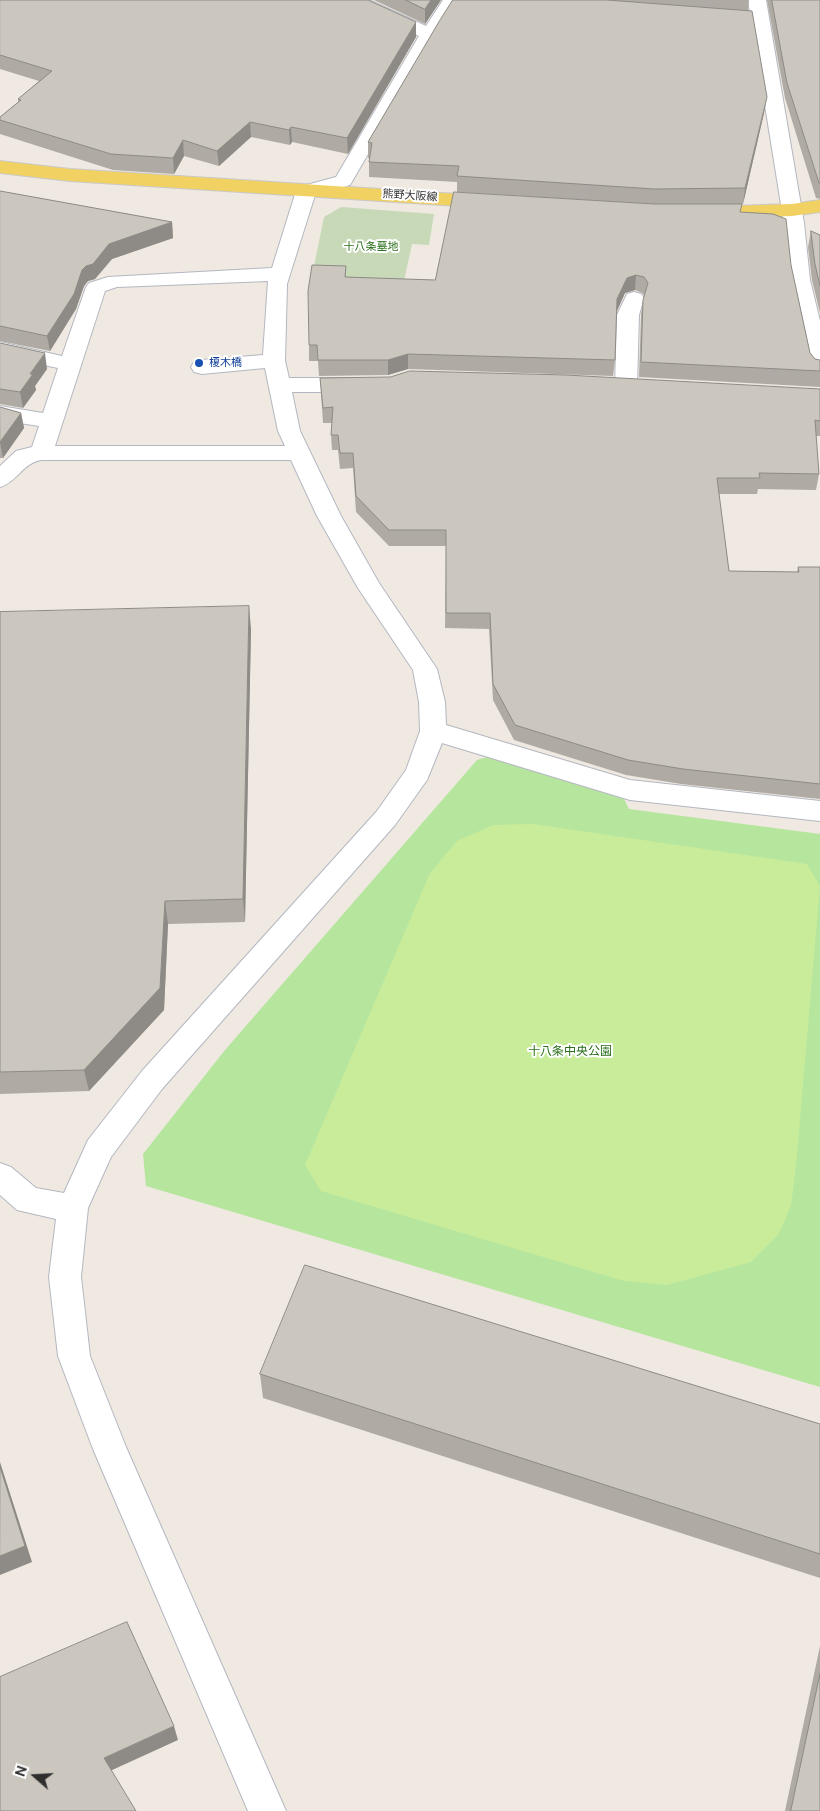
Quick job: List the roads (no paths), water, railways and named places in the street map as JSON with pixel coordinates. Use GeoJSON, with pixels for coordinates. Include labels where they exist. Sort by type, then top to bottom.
{"type":"FeatureCollection","features":[{"type":"Feature","properties":{"kind":"main road","name":"熊野大阪線"},"geometry":{"type":"LineString","coordinates":[[0,167],[70,176],[506,203]]}},
{"type":"Feature","properties":{"kind":"main road"},"geometry":{"type":"LineString","coordinates":[[681,212],[792,210],[820,206]]}},
{"type":"Feature","properties":{"kind":"street"},"geometry":{"type":"LineString","coordinates":[[354,0],[429,34]]}},
{"type":"Feature","properties":{"kind":"street"},"geometry":{"type":"LineString","coordinates":[[267,1811],[110,1449],[74,1356],[65,1277],[73,1208],[99,1149],[152,1080],[386,818],[418,773],[433,731],[432,702],[424,669],[370,588],[329,516],[289,431],[274,361],[277,284],[306,191],[343,181],[429,34],[452,0]]}},
{"type":"Feature","properties":{"kind":"street"},"geometry":{"type":"LineString","coordinates":[[757,0],[751,19],[792,210],[800,280],[820,368]]}},
{"type":"Feature","properties":{"kind":"street"},"geometry":{"type":"LineString","coordinates":[[41,453],[50,421],[96,287],[115,281],[280,274]]}},
{"type":"Feature","properties":{"kind":"street"},"geometry":{"type":"LineString","coordinates":[[627,386],[628,315],[634,298]]}},
{"type":"Feature","properties":{"kind":"street"},"geometry":{"type":"LineString","coordinates":[[0,349],[70,364]]}},
{"type":"Feature","properties":{"kind":"street"},"geometry":{"type":"LineString","coordinates":[[202,367],[274,361]]}},
{"type":"Feature","properties":{"kind":"street"},"geometry":{"type":"LineString","coordinates":[[279,385],[381,384]]}},
{"type":"Feature","properties":{"kind":"street"},"geometry":{"type":"LineString","coordinates":[[0,413],[50,421]]}},
{"type":"Feature","properties":{"kind":"street"},"geometry":{"type":"LineString","coordinates":[[0,479],[24,456],[41,453],[299,454]]}},
{"type":"Feature","properties":{"kind":"street"},"geometry":{"type":"LineString","coordinates":[[433,731],[630,790],[820,811]]}},
{"type":"Feature","properties":{"kind":"street"},"geometry":{"type":"LineString","coordinates":[[0,1176],[28,1200],[73,1208]]}},
{"type":"Feature","properties":{"kind":"place","name":"榎木橋"},"geometry":{"type":"Point","coordinates":[199,363]}},
{"type":"Feature","properties":{"kind":"park label","name":"十八条墓地"},"geometry":{"type":"Point","coordinates":[371,247]}},
{"type":"Feature","properties":{"kind":"park label","name":"十八条中央公園"},"geometry":{"type":"Point","coordinates":[570,1052]}}]}
